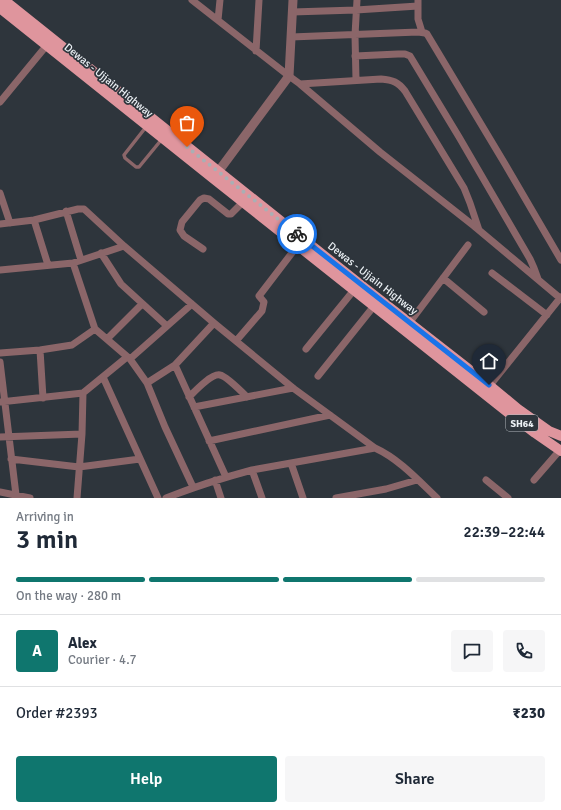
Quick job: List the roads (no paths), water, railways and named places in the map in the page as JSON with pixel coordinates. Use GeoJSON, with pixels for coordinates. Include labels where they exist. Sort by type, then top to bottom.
{"type":"FeatureCollection","features":[{"type":"Feature","properties":{"kind":"main road","name":"Dewas - Ujjain Highway"},"geometry":{"type":"LineString","coordinates":[[4,0],[216,175],[410,322],[529,428],[560,450]]}},
{"type":"Feature","properties":{"kind":"main road","name":"Dewas - Ujjain Highway"},"geometry":{"type":"LineString","coordinates":[[0,8],[163,139],[216,175],[243,202],[374,306],[487,389],[549,431],[561,436]]}},
{"type":"Feature","properties":{"kind":"street"},"geometry":{"type":"LineString","coordinates":[[192,0],[300,84],[380,152],[479,230],[538,280],[560,301],[487,389]]}},
{"type":"Feature","properties":{"kind":"street"},"geometry":{"type":"LineString","coordinates":[[218,20],[220,0]]}},
{"type":"Feature","properties":{"kind":"street"},"geometry":{"type":"LineString","coordinates":[[256,51],[259,0]]}},
{"type":"Feature","properties":{"kind":"street"},"geometry":{"type":"LineString","coordinates":[[216,175],[289,76],[293,0]]}},
{"type":"Feature","properties":{"kind":"street"},"geometry":{"type":"LineString","coordinates":[[356,80],[355,35],[357,0]]}},
{"type":"Feature","properties":{"kind":"street"},"geometry":{"type":"LineString","coordinates":[[292,12],[356,10],[418,3],[418,19],[422,32]]}},
{"type":"Feature","properties":{"kind":"street"},"geometry":{"type":"LineString","coordinates":[[291,37],[422,32],[429,36],[561,260]]}},
{"type":"Feature","properties":{"kind":"street"},"geometry":{"type":"LineString","coordinates":[[0,102],[47,45]]}},
{"type":"Feature","properties":{"kind":"street"},"geometry":{"type":"LineString","coordinates":[[355,56],[398,54],[410,56],[530,259],[538,280]]}},
{"type":"Feature","properties":{"kind":"street"},"geometry":{"type":"LineString","coordinates":[[300,84],[381,79],[396,82],[401,86],[464,188],[479,230]]}},
{"type":"Feature","properties":{"kind":"street"},"geometry":{"type":"LineString","coordinates":[[0,193],[10,223]]}},
{"type":"Feature","properties":{"kind":"street"},"geometry":{"type":"LineString","coordinates":[[203,249],[184,236],[180,230],[182,222],[200,200],[204,198],[209,199],[228,214],[231,214],[243,202]]}},
{"type":"Feature","properties":{"kind":"street"},"geometry":{"type":"LineString","coordinates":[[0,224],[34,220],[66,211],[78,209],[84,210],[214,323],[293,388],[375,448],[394,459],[437,498]]}},
{"type":"Feature","properties":{"kind":"street"},"geometry":{"type":"LineString","coordinates":[[66,211],[81,260]]}},
{"type":"Feature","properties":{"kind":"street"},"geometry":{"type":"LineString","coordinates":[[34,220],[48,265]]}},
{"type":"Feature","properties":{"kind":"street"},"geometry":{"type":"LineString","coordinates":[[410,322],[468,245]]}},
{"type":"Feature","properties":{"kind":"street"},"geometry":{"type":"LineString","coordinates":[[0,270],[73,263],[124,246]]}},
{"type":"Feature","properties":{"kind":"street"},"geometry":{"type":"LineString","coordinates":[[236,341],[262,311],[264,302],[259,296],[298,246]]}},
{"type":"Feature","properties":{"kind":"street"},"geometry":{"type":"LineString","coordinates":[[101,253],[121,284],[167,326]]}},
{"type":"Feature","properties":{"kind":"street"},"geometry":{"type":"LineString","coordinates":[[73,263],[95,329],[129,358],[147,383],[165,427],[193,487]]}},
{"type":"Feature","properties":{"kind":"street"},"geometry":{"type":"LineString","coordinates":[[492,273],[547,315]]}},
{"type":"Feature","properties":{"kind":"street"},"geometry":{"type":"LineString","coordinates":[[443,278],[484,312]]}},
{"type":"Feature","properties":{"kind":"street"},"geometry":{"type":"LineString","coordinates":[[306,349],[354,290]]}},
{"type":"Feature","properties":{"kind":"street"},"geometry":{"type":"LineString","coordinates":[[107,339],[142,304]]}},
{"type":"Feature","properties":{"kind":"street"},"geometry":{"type":"LineString","coordinates":[[2,402],[83,393],[129,358],[192,304]]}},
{"type":"Feature","properties":{"kind":"street"},"geometry":{"type":"LineString","coordinates":[[318,376],[374,306]]}},
{"type":"Feature","properties":{"kind":"street"},"geometry":{"type":"LineString","coordinates":[[147,383],[175,365],[214,323]]}},
{"type":"Feature","properties":{"kind":"street"},"geometry":{"type":"LineString","coordinates":[[0,353],[40,350],[72,345],[95,329]]}},
{"type":"Feature","properties":{"kind":"street"},"geometry":{"type":"LineString","coordinates":[[40,350],[44,398]]}},
{"type":"Feature","properties":{"kind":"street"},"geometry":{"type":"LineString","coordinates":[[0,362],[2,402],[16,495]]}},
{"type":"Feature","properties":{"kind":"street"},"geometry":{"type":"LineString","coordinates":[[175,365],[226,477]]}},
{"type":"Feature","properties":{"kind":"street"},"geometry":{"type":"LineString","coordinates":[[189,397],[213,376],[218,374],[224,376],[247,397]]}},
{"type":"Feature","properties":{"kind":"street"},"geometry":{"type":"LineString","coordinates":[[103,378],[158,498]]}},
{"type":"Feature","properties":{"kind":"street"},"geometry":{"type":"LineString","coordinates":[[194,407],[293,388]]}},
{"type":"Feature","properties":{"kind":"street"},"geometry":{"type":"LineString","coordinates":[[78,498],[83,393]]}},
{"type":"Feature","properties":{"kind":"street"},"geometry":{"type":"LineString","coordinates":[[209,441],[330,415]]}},
{"type":"Feature","properties":{"kind":"street"},"geometry":{"type":"LineString","coordinates":[[0,436],[82,434]]}},
{"type":"Feature","properties":{"kind":"street"},"geometry":{"type":"LineString","coordinates":[[166,498],[193,487],[252,470],[375,448]]}},
{"type":"Feature","properties":{"kind":"street"},"geometry":{"type":"LineString","coordinates":[[534,480],[560,450]]}},
{"type":"Feature","properties":{"kind":"street"},"geometry":{"type":"LineString","coordinates":[[11,459],[79,467],[140,459]]}},
{"type":"Feature","properties":{"kind":"street"},"geometry":{"type":"LineString","coordinates":[[291,463],[302,498]]}},
{"type":"Feature","properties":{"kind":"street"},"geometry":{"type":"LineString","coordinates":[[252,470],[262,498]]}},
{"type":"Feature","properties":{"kind":"street"},"geometry":{"type":"LineString","coordinates":[[215,480],[221,498]]}},
{"type":"Feature","properties":{"kind":"street"},"geometry":{"type":"LineString","coordinates":[[340,498],[386,489],[417,480]]}},
{"type":"Feature","properties":{"kind":"street"},"geometry":{"type":"LineString","coordinates":[[486,480],[508,498]]}},
{"type":"Feature","properties":{"kind":"street"},"geometry":{"type":"LineString","coordinates":[[0,492],[30,498]]}},
{"type":"Feature","properties":{"kind":"lane"},"geometry":{"type":"LineString","coordinates":[[147,126],[124,155],[125,158],[136,167],[139,166],[163,139]]}}]}
